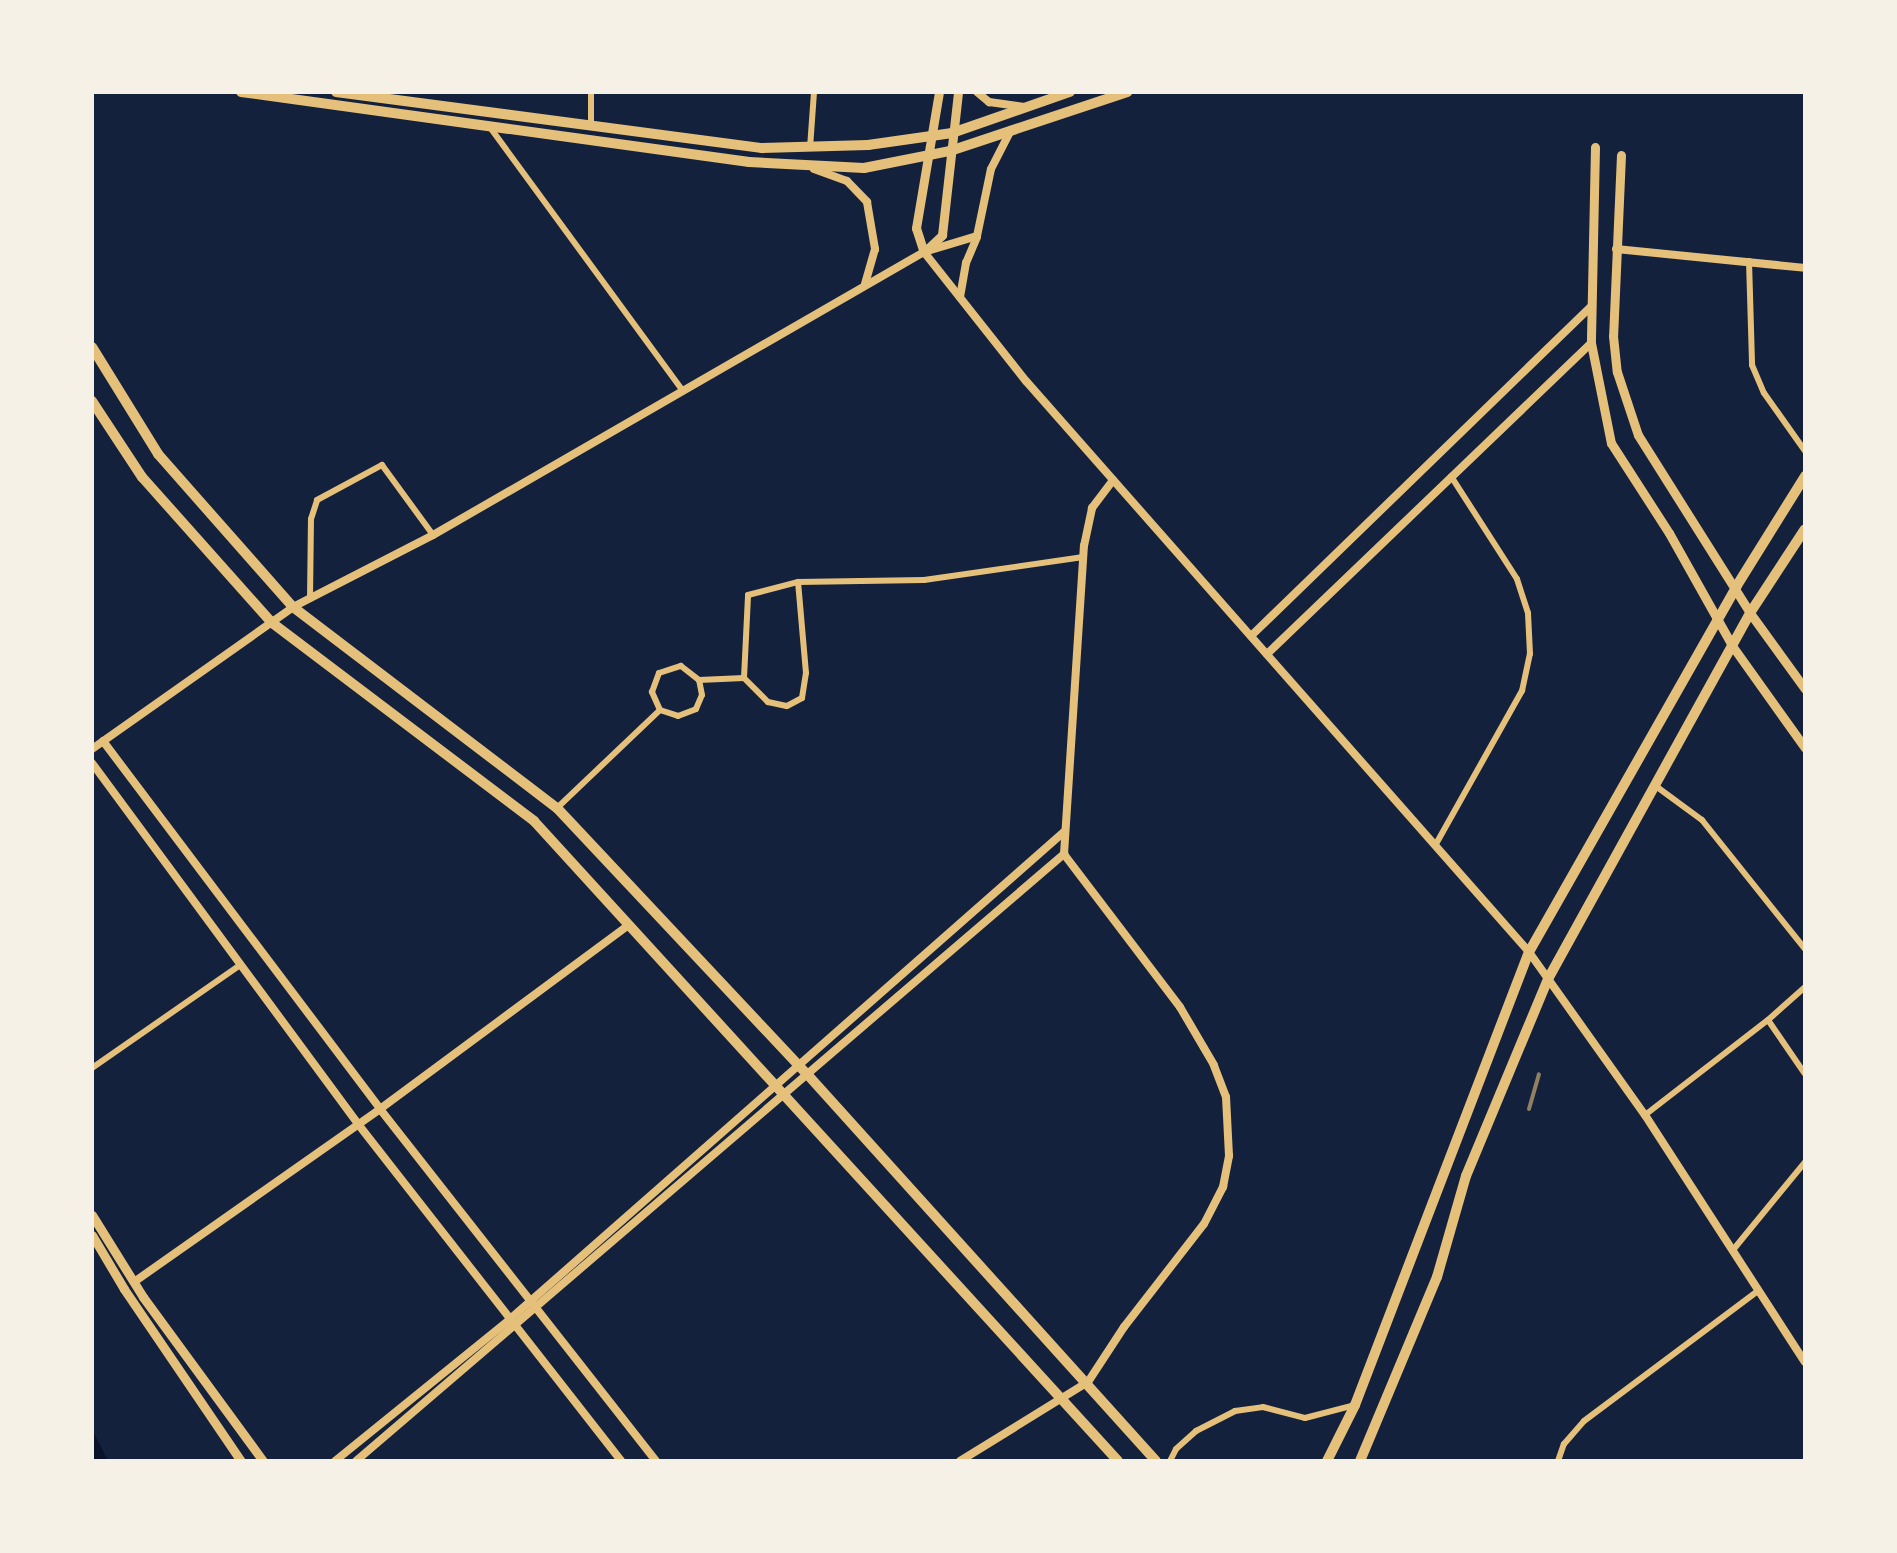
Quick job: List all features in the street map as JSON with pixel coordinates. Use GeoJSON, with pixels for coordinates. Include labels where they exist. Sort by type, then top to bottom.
{"type":"FeatureCollection","features":[{"type":"Feature","properties":{"kind":"main road"},"geometry":{"type":"LineString","coordinates":[[241,92],[749,162],[864,168],[950,151],[1127,92]]}},
{"type":"Feature","properties":{"kind":"main road"},"geometry":{"type":"LineString","coordinates":[[336,92],[741,147],[810,148],[868,145],[952,133],[1070,92]]}},
{"type":"Feature","properties":{"kind":"main road"},"geometry":{"type":"LineString","coordinates":[[939,92],[916,228],[924,252],[942,235],[958,92]]}},
{"type":"Feature","properties":{"kind":"main road"},"geometry":{"type":"LineString","coordinates":[[1595,147],[1591,343],[1611,443],[1669,533],[1733,647],[1805,748]]}},
{"type":"Feature","properties":{"kind":"main road"},"geometry":{"type":"LineString","coordinates":[[1621,155],[1613,336],[1617,372],[1638,435],[1750,613],[1805,689]]}},
{"type":"Feature","properties":{"kind":"main road"},"geometry":{"type":"LineString","coordinates":[[92,347],[158,454],[293,607],[557,808],[799,1065],[1156,1461]]}},
{"type":"Feature","properties":{"kind":"main road"},"geometry":{"type":"LineString","coordinates":[[92,401],[142,477],[271,622],[534,821],[1118,1461]]}},
{"type":"Feature","properties":{"kind":"main road"},"geometry":{"type":"LineString","coordinates":[[1327,1461],[1355,1405],[1529,952],[1736,587],[1805,476]]}},
{"type":"Feature","properties":{"kind":"main road"},"geometry":{"type":"LineString","coordinates":[[1360,1461],[1437,1277],[1466,1176],[1548,979],[1657,787],[1750,613],[1805,529]]}},
{"type":"Feature","properties":{"kind":"main road"},"geometry":{"type":"LineString","coordinates":[[92,1215],[134,1282],[263,1461]]}},
{"type":"Feature","properties":{"kind":"main road"},"geometry":{"type":"LineString","coordinates":[[92,1235],[124,1289],[241,1461]]}},
{"type":"Feature","properties":{"kind":"street"},"geometry":{"type":"LineString","coordinates":[[591,92],[591,126]]}},
{"type":"Feature","properties":{"kind":"street"},"geometry":{"type":"LineString","coordinates":[[810,148],[814,92]]}},
{"type":"Feature","properties":{"kind":"street"},"geometry":{"type":"LineString","coordinates":[[977,92],[989,102],[1028,108]]}},
{"type":"Feature","properties":{"kind":"street"},"geometry":{"type":"LineString","coordinates":[[489,126],[681,388]]}},
{"type":"Feature","properties":{"kind":"street"},"geometry":{"type":"LineString","coordinates":[[960,297],[991,169],[1011,130]]}},
{"type":"Feature","properties":{"kind":"street"},"geometry":{"type":"LineString","coordinates":[[809,167],[847,181],[867,202],[875,249],[873,267],[865,285]]}},
{"type":"Feature","properties":{"kind":"street"},"geometry":{"type":"LineString","coordinates":[[92,749],[293,607],[433,535],[681,388],[924,252],[977,236]]}},
{"type":"Feature","properties":{"kind":"street"},"geometry":{"type":"LineString","coordinates":[[1616,249],[1805,268]]}},
{"type":"Feature","properties":{"kind":"street"},"geometry":{"type":"LineString","coordinates":[[924,252],[1026,381],[1529,952],[1645,1115],[1805,1362]]}},
{"type":"Feature","properties":{"kind":"street"},"geometry":{"type":"LineString","coordinates":[[1749,261],[1752,365],[1764,393],[1805,451]]}},
{"type":"Feature","properties":{"kind":"street"},"geometry":{"type":"LineString","coordinates":[[1251,636],[1591,307]]}},
{"type":"Feature","properties":{"kind":"street"},"geometry":{"type":"LineString","coordinates":[[1267,654],[1591,343]]}},
{"type":"Feature","properties":{"kind":"street"},"geometry":{"type":"LineString","coordinates":[[310,599],[311,519],[317,500],[382,465],[433,535]]}},
{"type":"Feature","properties":{"kind":"street"},"geometry":{"type":"LineString","coordinates":[[1436,844],[1522,691],[1530,654],[1528,613],[1517,579],[1451,476]]}},
{"type":"Feature","properties":{"kind":"street"},"geometry":{"type":"LineString","coordinates":[[960,1461],[1088,1382],[1124,1327],[1204,1224],[1223,1187],[1229,1156],[1226,1097],[1197,1034],[1064,854],[1083,557],[1092,508],[1113,480]]}},
{"type":"Feature","properties":{"kind":"street"},"geometry":{"type":"LineString","coordinates":[[744,678],[748,595],[798,582],[924,580],[1083,557]]}},
{"type":"Feature","properties":{"kind":"street"},"geometry":{"type":"LineString","coordinates":[[699,680],[702,695],[696,709],[678,716],[660,710],[652,692],[659,673],[681,666],[699,680],[744,678],[768,702],[787,706],[802,698],[806,673],[798,582]]}},
{"type":"Feature","properties":{"kind":"street"},"geometry":{"type":"LineString","coordinates":[[557,808],[660,710]]}},
{"type":"Feature","properties":{"kind":"street"},"geometry":{"type":"LineString","coordinates":[[103,741],[380,1109],[656,1461]]}},
{"type":"Feature","properties":{"kind":"street"},"geometry":{"type":"LineString","coordinates":[[92,763],[358,1124],[621,1461]]}},
{"type":"Feature","properties":{"kind":"street"},"geometry":{"type":"LineString","coordinates":[[1657,787],[1702,820],[1805,949]]}},
{"type":"Feature","properties":{"kind":"street"},"geometry":{"type":"LineString","coordinates":[[356,1461],[780,1089],[799,1065],[1065,831]]}},
{"type":"Feature","properties":{"kind":"street"},"geometry":{"type":"LineString","coordinates":[[780,1089],[807,1074],[1064,854]]}},
{"type":"Feature","properties":{"kind":"street"},"geometry":{"type":"LineString","coordinates":[[134,1282],[380,1109],[629,925]]}},
{"type":"Feature","properties":{"kind":"street"},"geometry":{"type":"LineString","coordinates":[[92,1068],[240,965]]}},
{"type":"Feature","properties":{"kind":"street"},"geometry":{"type":"LineString","coordinates":[[1645,1115],[1768,1020],[1805,987]]}},
{"type":"Feature","properties":{"kind":"street"},"geometry":{"type":"LineString","coordinates":[[1768,1020],[1805,1074]]}},
{"type":"Feature","properties":{"kind":"street"},"geometry":{"type":"LineString","coordinates":[[1733,1250],[1805,1162]]}},
{"type":"Feature","properties":{"kind":"street"},"geometry":{"type":"LineString","coordinates":[[1558,1461],[1564,1444],[1584,1421],[1758,1291]]}},
{"type":"Feature","properties":{"kind":"street"},"geometry":{"type":"LineString","coordinates":[[335,1461],[511,1323]]}},
{"type":"Feature","properties":{"kind":"street"},"geometry":{"type":"LineString","coordinates":[[1170,1461],[1176,1449],[1196,1431],[1235,1411],[1263,1407],[1305,1418],[1355,1405]]}},
{"type":"Feature","properties":{"kind":"water"},"geometry":{"type":"Polygon","coordinates":[[[92,1429],[108,1461],[92,1461],[92,1429]]]}},
{"type":"Feature","properties":{"kind":"railway"},"geometry":{"type":"LineString","coordinates":[[1529,1109],[1539,1074]]}}]}
